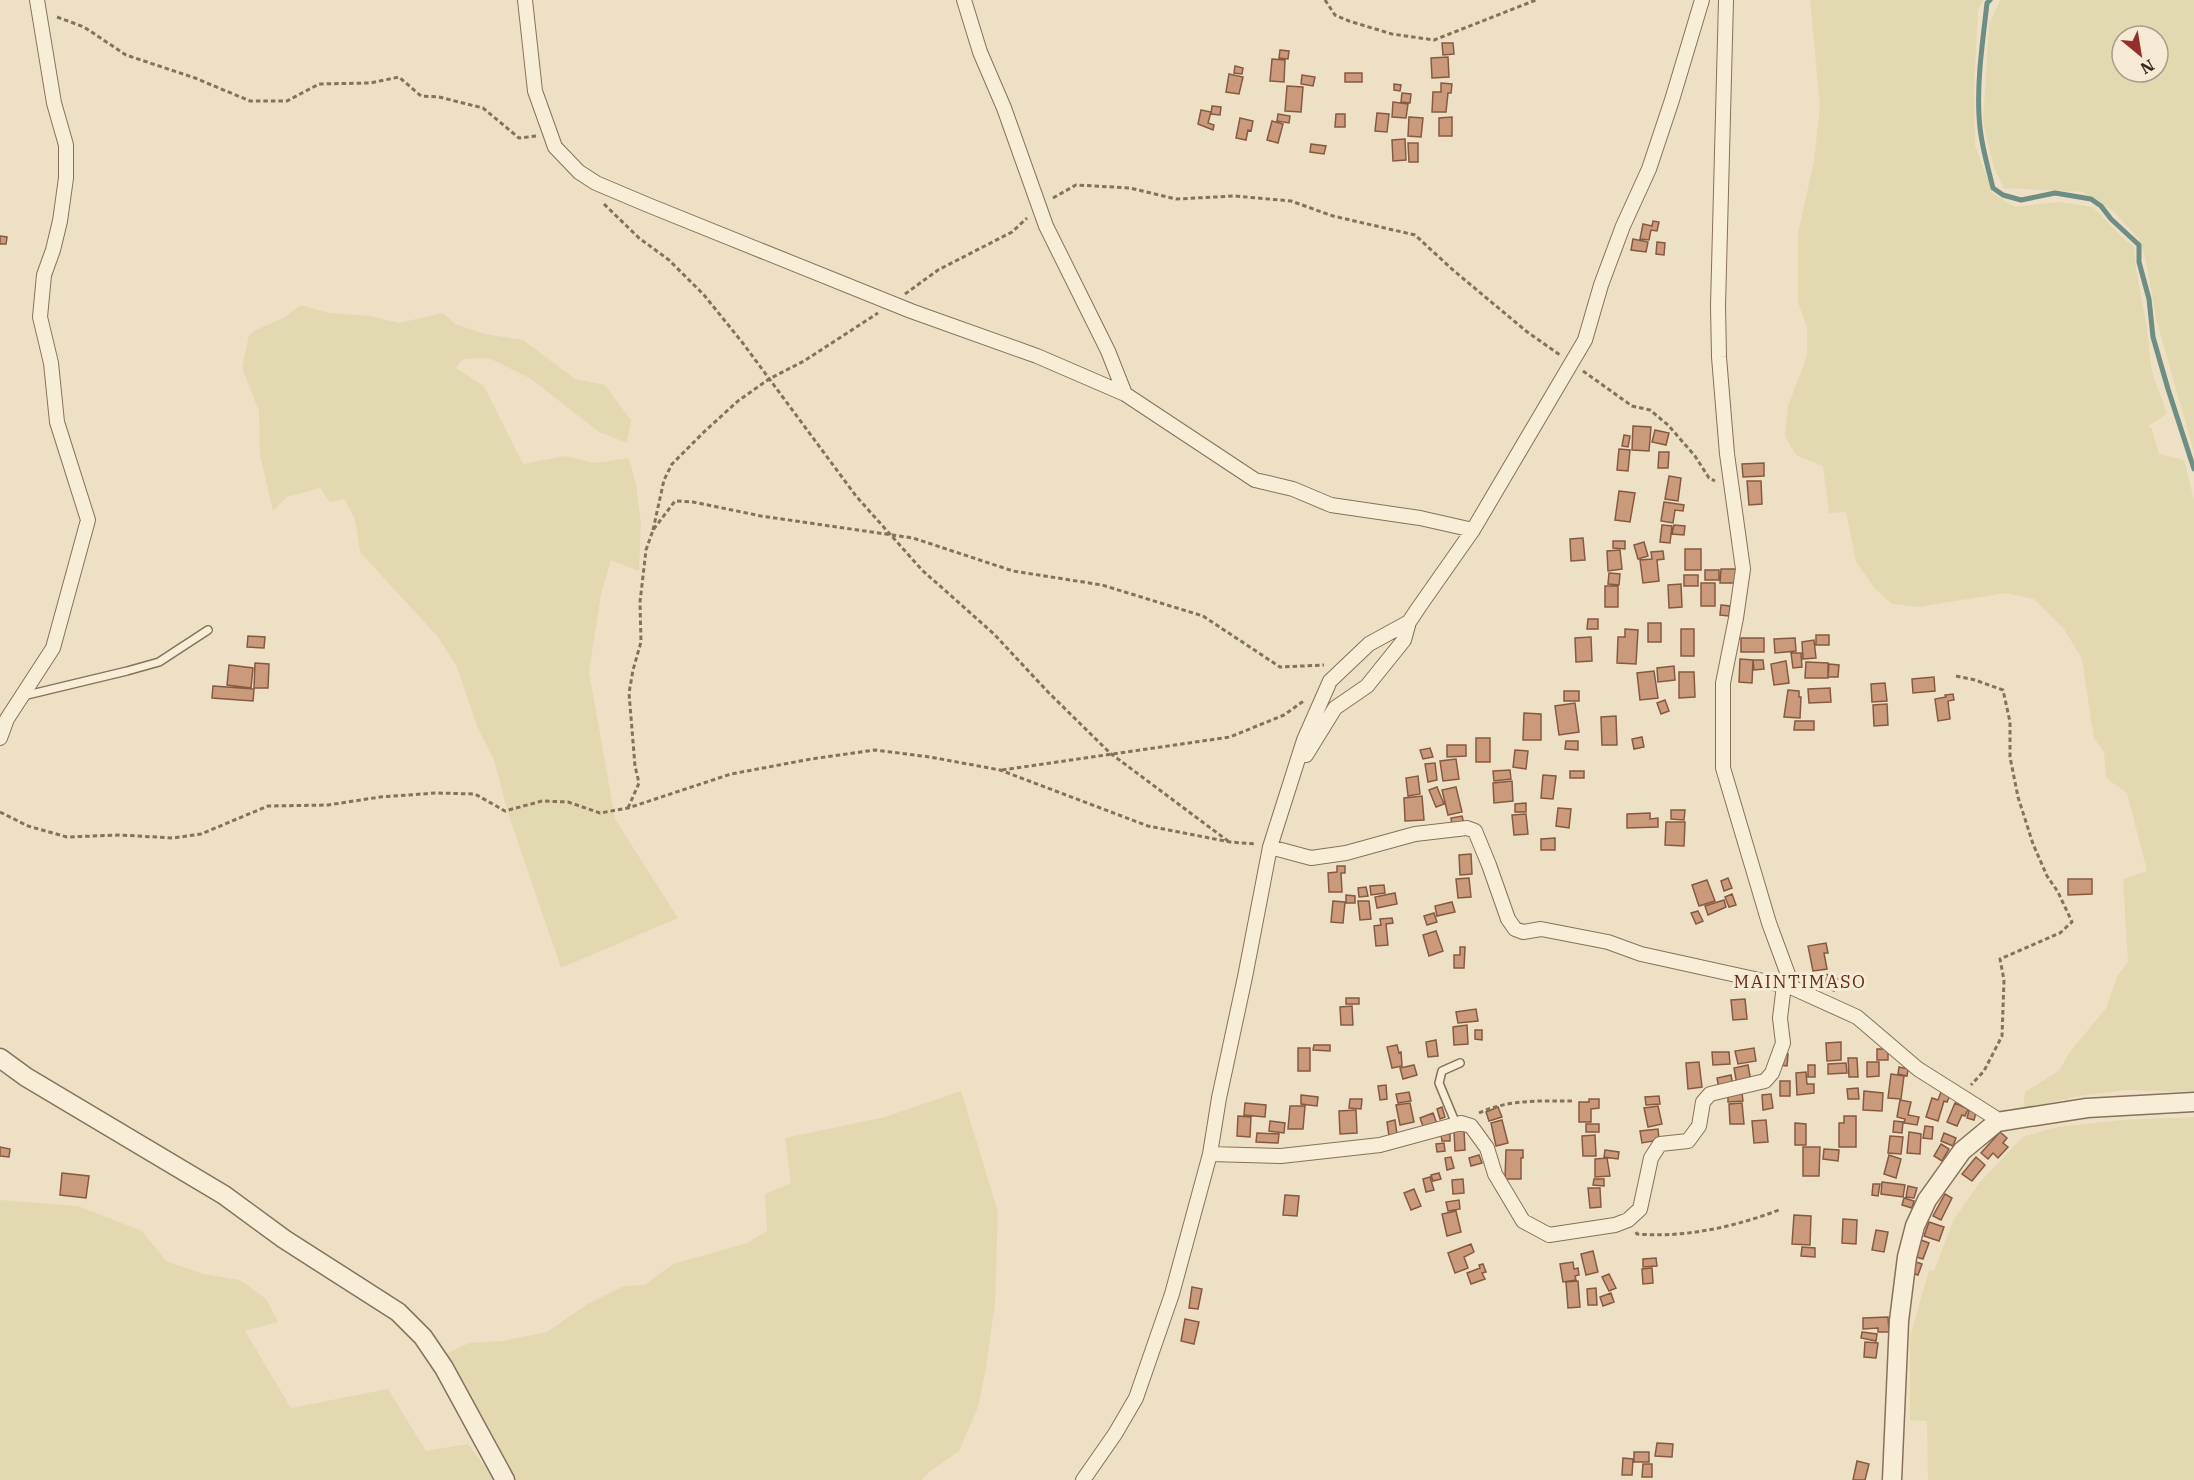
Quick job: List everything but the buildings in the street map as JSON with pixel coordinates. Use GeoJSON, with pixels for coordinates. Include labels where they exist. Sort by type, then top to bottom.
{"type":"FeatureCollection","features":[{"type":"Feature","properties":{"kind":"street"},"geometry":{"type":"LineString","coordinates":[[0,738],[8,719],[53,648],[88,520],[57,422],[51,363],[40,317],[44,275],[60,221],[66,178],[66,145],[54,103],[37,0]]}},
{"type":"Feature","properties":{"kind":"street"},"geometry":{"type":"LineString","coordinates":[[525,0],[535,91],[555,147],[579,172],[596,183],[892,303],[1037,356],[1125,394],[1256,480],[1293,489],[1331,505],[1420,518],[1473,530]]}},
{"type":"Feature","properties":{"kind":"street"},"geometry":{"type":"LineString","coordinates":[[964,0],[980,52],[1004,108],[1046,226],[1108,351],[1125,394]]}},
{"type":"Feature","properties":{"kind":"street"},"geometry":{"type":"LineString","coordinates":[[1291,780],[1335,708],[1367,686],[1404,640],[1409,622],[1473,530],[1585,340],[1601,285],[1623,226],[1649,169],[1702,0]]}},
{"type":"Feature","properties":{"kind":"street"},"geometry":{"type":"LineString","coordinates":[[1210,1154],[1281,1156],[1380,1145],[1459,1124],[1471,1126],[1487,1148],[1495,1174],[1522,1221],[1549,1235],[1615,1225],[1628,1220],[1640,1209],[1651,1158],[1660,1144],[1688,1141],[1700,1126],[1703,1102],[1710,1094],[1765,1081],[1772,1073],[1783,1043],[1780,1018],[1789,986],[1723,768],[1723,682],[1743,569],[1719,357],[1718,306],[1726,0]]}},
{"type":"Feature","properties":{"kind":"street"},"geometry":{"type":"LineString","coordinates":[[1083,1480],[1115,1434],[1136,1398],[1172,1294],[1210,1154],[1219,1098],[1270,847],[1304,740],[1330,681],[1370,644],[1409,622]]}},
{"type":"Feature","properties":{"kind":"street"},"geometry":{"type":"LineString","coordinates":[[1270,847],[1311,858],[1346,853],[1415,834],[1467,828],[1475,831],[1508,919],[1515,929],[1523,932],[1541,930],[1608,942],[1641,954],[1789,986],[1857,1017],[1918,1069],[1994,1117],[1997,1122]]}},
{"type":"Feature","properties":{"kind":"street"},"geometry":{"type":"LineString","coordinates":[[0,1058],[26,1077],[224,1195],[284,1239],[398,1312],[423,1337],[444,1368],[505,1480]]}},
{"type":"Feature","properties":{"kind":"street"},"geometry":{"type":"LineString","coordinates":[[1892,1480],[1899,1321],[1907,1257],[1915,1226],[1927,1200],[1962,1151],[1997,1122],[2087,1108],[2194,1102]]}},
{"type":"Feature","properties":{"kind":"lane"},"geometry":{"type":"LineString","coordinates":[[23,696],[159,662],[208,630]]}},
{"type":"Feature","properties":{"kind":"lane"},"geometry":{"type":"LineString","coordinates":[[1459,1124],[1439,1083],[1442,1071],[1460,1063]]}},
{"type":"Feature","properties":{"kind":"path"},"geometry":{"type":"LineString","coordinates":[[1325,0],[1335,15],[1349,21],[1392,34],[1434,40],[1536,0]]}},
{"type":"Feature","properties":{"kind":"path"},"geometry":{"type":"LineString","coordinates":[[52,13],[59,19],[84,27],[126,56],[195,78],[250,101],[286,101],[319,84],[370,83],[399,77],[421,96],[439,97],[483,108],[519,138],[540,136],[555,147]]}},
{"type":"Feature","properties":{"kind":"path"},"geometry":{"type":"LineString","coordinates":[[628,808],[639,783],[635,766],[629,693],[641,642],[640,602],[646,550],[664,480],[672,464],[738,401],[769,379],[804,361],[938,270],[1012,232],[1039,207],[1076,185],[1130,188],[1176,199],[1235,196],[1292,201],[1333,216],[1415,236],[1526,331],[1632,406],[1650,410],[1668,425],[1695,456],[1709,478],[1733,496]]}},
{"type":"Feature","properties":{"kind":"path"},"geometry":{"type":"LineString","coordinates":[[604,204],[639,238],[669,260],[705,295],[856,496],[922,570],[994,634],[1048,692],[1110,753],[1230,842]]}},
{"type":"Feature","properties":{"kind":"path"},"geometry":{"type":"LineString","coordinates":[[652,530],[675,501],[913,538],[1013,570],[1102,585],[1203,616],[1280,667],[1324,665],[1333,661]]}},
{"type":"Feature","properties":{"kind":"path"},"geometry":{"type":"LineString","coordinates":[[1956,676],[2004,690],[2010,722],[2010,758],[2018,797],[2033,844],[2072,922],[2060,933],[2000,959],[2004,980],[2002,1036],[1984,1071],[1962,1096]]}},
{"type":"Feature","properties":{"kind":"path"},"geometry":{"type":"LineString","coordinates":[[1000,770],[1230,737],[1284,715],[1330,681]]}},
{"type":"Feature","properties":{"kind":"path"},"geometry":{"type":"LineString","coordinates":[[0,812],[28,826],[67,837],[119,834],[173,838],[201,834],[268,806],[328,805],[380,797],[436,793],[476,794],[504,811],[542,801],[568,802],[600,813],[628,808],[730,774],[874,750],[930,757],[1000,770],[1148,826],[1230,842],[1270,847]]}},
{"type":"Feature","properties":{"kind":"path"},"geometry":{"type":"LineString","coordinates":[[1459,1124],[1495,1105],[1516,1101],[1574,1101]]}},
{"type":"Feature","properties":{"kind":"path"},"geometry":{"type":"LineString","coordinates":[[1628,1220],[1637,1234],[1654,1236],[1741,1224],[1779,1210]]}},
{"type":"Feature","properties":{"kind":"shaded area"},"geometry":{"type":"Polygon","coordinates":[[[1810,0],[1984,0],[1978,9],[1974,89],[1975,145],[1993,194],[2015,207],[2059,202],[2093,207],[2125,240],[2134,246],[2152,372],[2167,414],[2148,426],[2152,429],[2159,454],[2184,460],[2194,500],[2194,1092],[2128,1090],[2079,1096],[2023,1109],[2025,1092],[2059,1071],[2069,1053],[2106,1008],[2118,975],[2128,962],[2123,879],[2147,871],[2127,793],[2106,778],[2104,752],[2094,739],[2082,659],[2064,629],[2034,599],[2005,593],[1919,607],[1892,604],[1876,590],[1856,562],[1846,512],[1829,513],[1823,466],[1796,455],[1785,436],[1788,406],[1807,356],[1807,327],[1798,302],[1798,233],[1814,161],[1820,107],[1810,0]]]}},
{"type":"Feature","properties":{"kind":"shaded area"},"geometry":{"type":"Polygon","coordinates":[[[2000,0],[2194,0],[2194,452],[2156,319],[2146,260],[2139,239],[2114,212],[2083,192],[2004,188],[1994,168],[1983,121],[1989,25],[2000,0]]]}},
{"type":"Feature","properties":{"kind":"shaded area"},"geometry":{"type":"Polygon","coordinates":[[[301,305],[329,313],[371,316],[399,323],[443,313],[455,324],[485,334],[523,340],[575,379],[605,385],[631,420],[627,443],[599,432],[531,379],[489,358],[463,359],[456,368],[484,386],[523,464],[564,456],[595,463],[629,458],[636,484],[641,523],[639,571],[611,560],[601,594],[589,672],[615,819],[678,918],[561,968],[508,813],[494,760],[478,729],[457,667],[438,637],[360,552],[355,519],[344,499],[330,502],[320,488],[287,497],[273,511],[260,455],[259,411],[242,368],[249,335],[283,318],[301,305]]]}},
{"type":"Feature","properties":{"kind":"shaded area"},"geometry":{"type":"Polygon","coordinates":[[[961,1091],[998,1212],[995,1303],[986,1368],[978,1407],[959,1451],[929,1472],[922,1480],[515,1480],[458,1374],[444,1355],[469,1343],[502,1341],[547,1332],[589,1303],[624,1286],[644,1285],[673,1264],[747,1243],[767,1231],[765,1194],[791,1183],[785,1138],[885,1117],[961,1091]]]}},
{"type":"Feature","properties":{"kind":"shaded area"},"geometry":{"type":"Polygon","coordinates":[[[2194,1117],[2194,1480],[1928,1480],[1927,1421],[1910,1420],[1910,1337],[1929,1270],[1934,1271],[1954,1219],[1981,1181],[2023,1137],[2057,1127],[2122,1120],[2194,1117]]]}},
{"type":"Feature","properties":{"kind":"shaded area"},"geometry":{"type":"Polygon","coordinates":[[[0,1200],[78,1206],[142,1231],[166,1261],[203,1274],[240,1280],[266,1299],[278,1322],[245,1331],[291,1408],[388,1389],[426,1451],[468,1444],[495,1480],[0,1480],[0,1200]]]}},
{"type":"Feature","properties":{"kind":"waterway"},"geometry":{"type":"LineString","coordinates":[[1990,0],[1987,3],[1982,45],[1979,115],[1984,152],[1993,188],[2003,195],[2021,200],[2055,193],[2091,199],[2101,206],[2111,219],[2139,245],[2139,262],[2149,299],[2153,337],[2194,469]]}},
{"type":"Feature","properties":{"kind":"district","name":"MAINTIMASO"},"geometry":{"type":"Point","coordinates":[1800,981]}}]}
